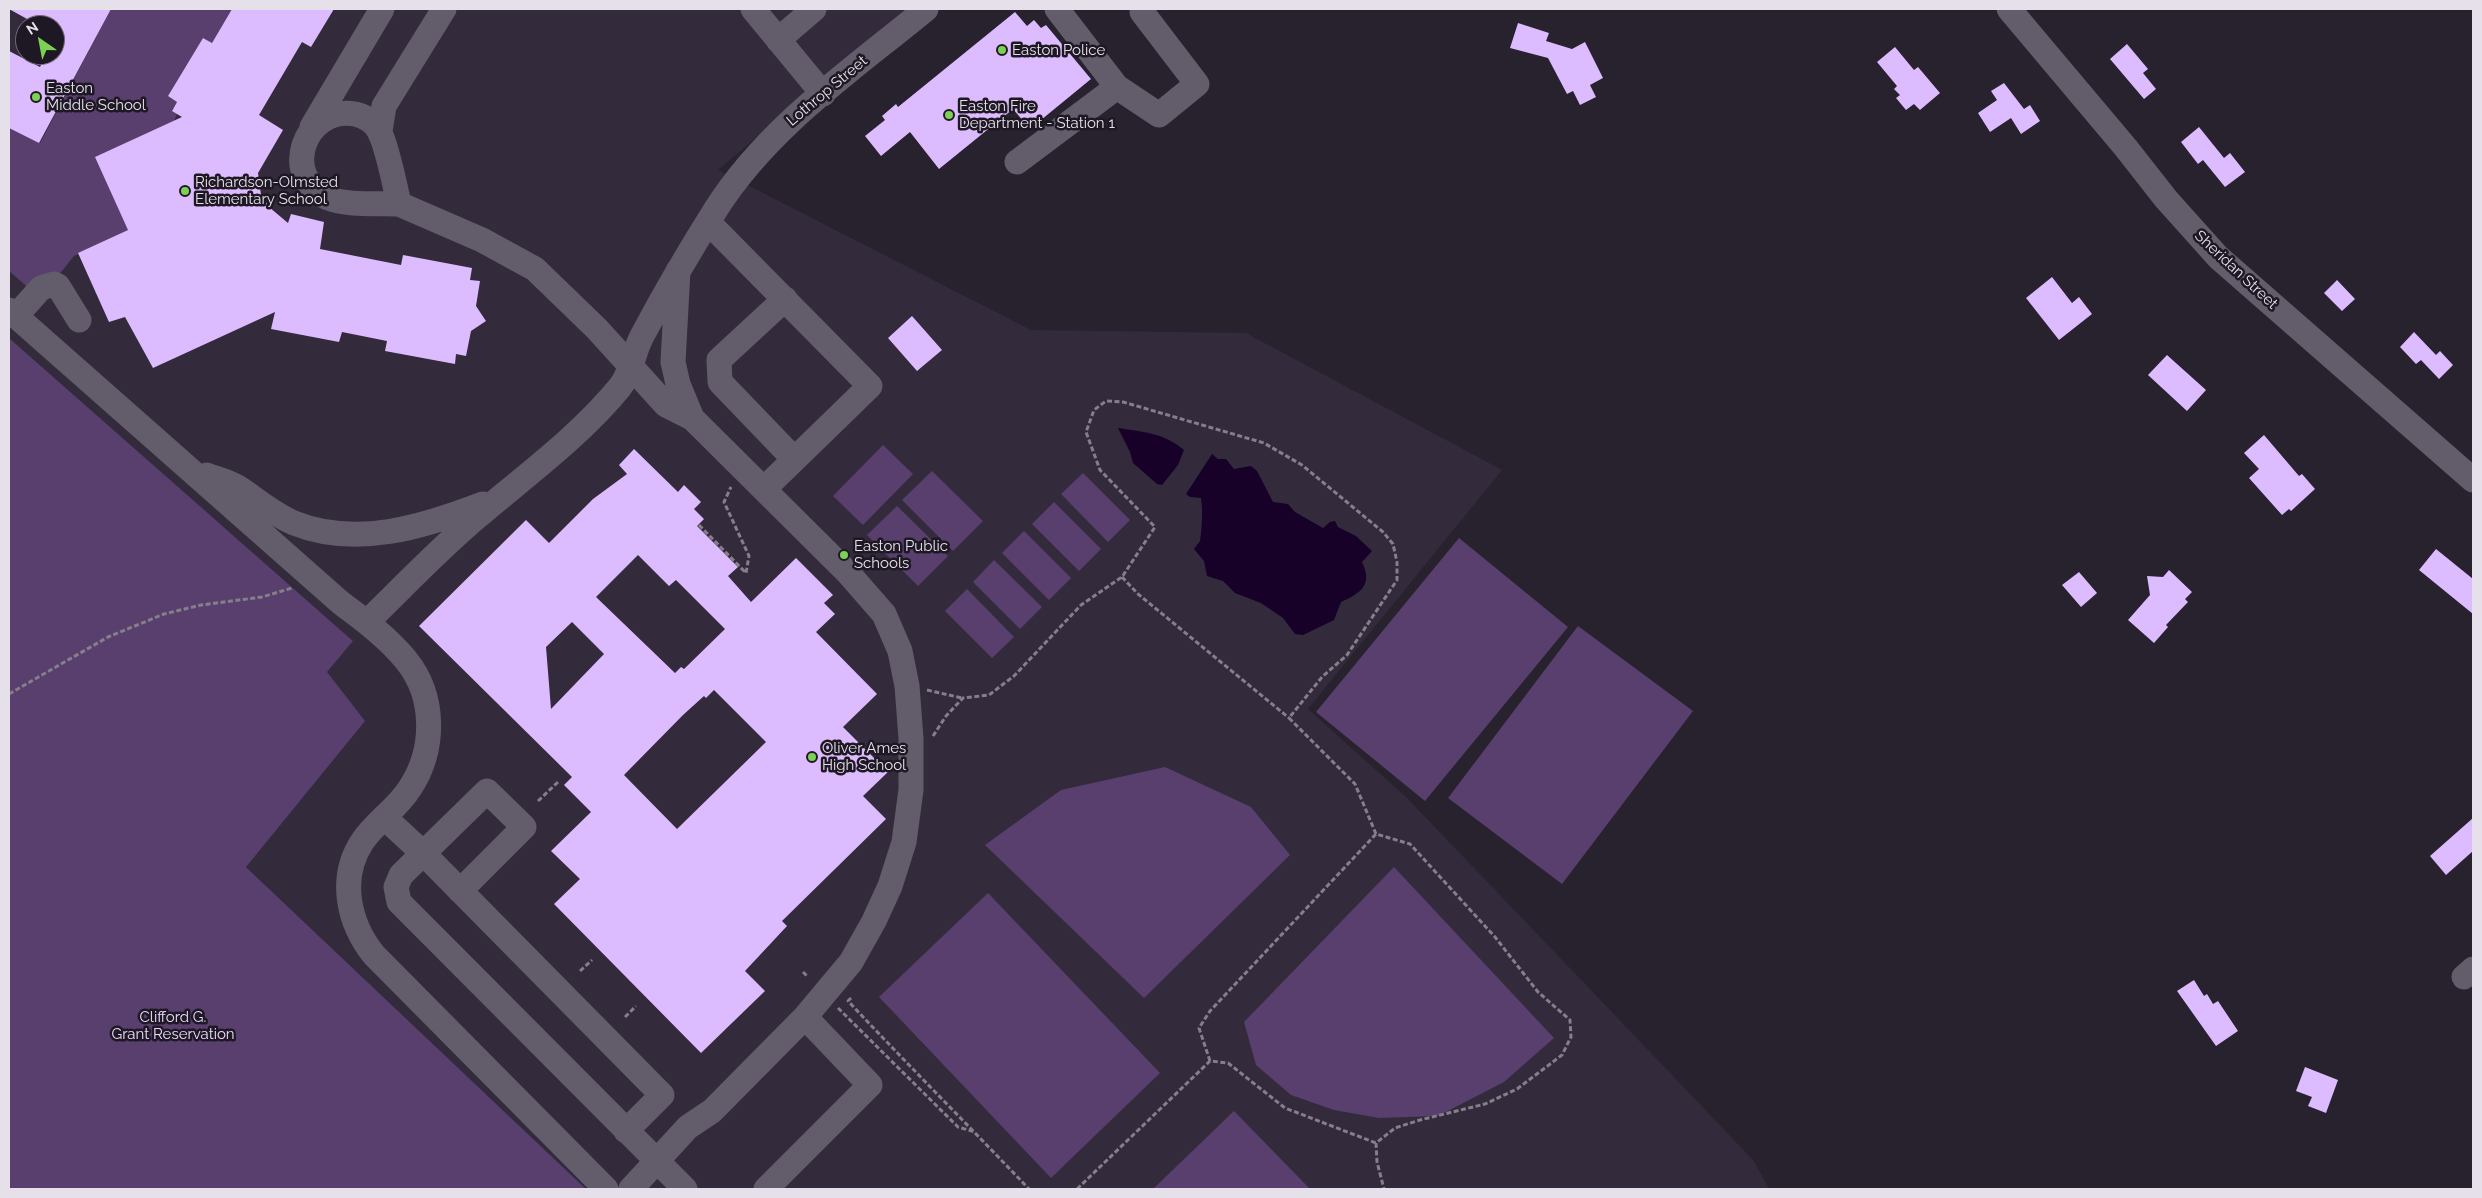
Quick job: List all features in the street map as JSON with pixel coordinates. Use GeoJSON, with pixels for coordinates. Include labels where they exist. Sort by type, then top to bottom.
{"type":"FeatureCollection","features":[{"type":"Feature","properties":{"kind":"street"},"geometry":{"type":"LineString","coordinates":[[382,9],[304,142],[301,155],[303,168],[308,180],[316,190],[328,198],[342,201],[399,204],[482,240],[535,269],[591,322],[666,405],[692,418],[854,579],[884,614],[898,644],[907,686],[911,729],[911,790],[905,834],[898,864],[884,901],[863,943],[838,980],[805,1017],[712,1110],[688,1127],[657,1163],[631,1189]]}},
{"type":"Feature","properties":{"kind":"street"},"geometry":{"type":"LineString","coordinates":[[399,204],[380,131],[384,106],[444,9]]}},
{"type":"Feature","properties":{"kind":"street"},"geometry":{"type":"LineString","coordinates":[[753,9],[823,94]]}},
{"type":"Feature","properties":{"kind":"street"},"geometry":{"type":"LineString","coordinates":[[778,40],[814,9]]}},
{"type":"Feature","properties":{"kind":"street","name":"Lothrop Street"},"geometry":{"type":"LineString","coordinates":[[367,622],[444,546],[564,442],[614,394],[623,384],[640,339],[678,271],[736,180],[771,138],[926,9]]}},
{"type":"Feature","properties":{"kind":"street"},"geometry":{"type":"LineString","coordinates":[[1057,9],[1117,87],[1159,115],[1197,84],[1142,12]]}},
{"type":"Feature","properties":{"kind":"street","name":"Sheridan Street"},"geometry":{"type":"LineString","coordinates":[[2009,9],[2126,148],[2166,199],[2218,257],[2473,480]]}},
{"type":"Feature","properties":{"kind":"street"},"geometry":{"type":"LineString","coordinates":[[1017,162],[1117,87]]}},
{"type":"Feature","properties":{"kind":"street"},"geometry":{"type":"LineString","coordinates":[[310,130],[320,121],[332,115],[346,113],[359,115],[371,121],[380,131]]}},
{"type":"Feature","properties":{"kind":"street"},"geometry":{"type":"LineString","coordinates":[[708,222],[870,386],[764,489]]}},
{"type":"Feature","properties":{"kind":"street"},"geometry":{"type":"LineString","coordinates":[[678,271],[673,362],[678,384],[692,418]]}},
{"type":"Feature","properties":{"kind":"street"},"geometry":{"type":"LineString","coordinates":[[79,320],[58,286],[54,284],[41,288],[12,313],[308,574],[367,622],[396,650],[415,674],[424,695],[429,718],[428,741],[423,764],[408,791],[362,842],[352,868],[349,895],[354,921],[359,933],[374,955],[606,1189]]}},
{"type":"Feature","properties":{"kind":"street"},"geometry":{"type":"LineString","coordinates":[[785,299],[720,360],[720,382],[794,459]]}},
{"type":"Feature","properties":{"kind":"street"},"geometry":{"type":"LineString","coordinates":[[191,469],[238,487],[264,507],[293,523],[336,534],[377,533],[420,526],[502,496]]}},
{"type":"Feature","properties":{"kind":"street"},"geometry":{"type":"LineString","coordinates":[[460,891],[524,827],[487,791],[398,879],[396,892],[402,906],[685,1189]]}},
{"type":"Feature","properties":{"kind":"street"},"geometry":{"type":"LineString","coordinates":[[384,817],[423,853],[662,1095],[626,1131]]}},
{"type":"Feature","properties":{"kind":"street"},"geometry":{"type":"LineString","coordinates":[[766,1189],[870,1085],[805,1017]]}},
{"type":"Feature","properties":{"kind":"path"},"geometry":{"type":"LineString","coordinates":[[907,686],[963,698],[989,695],[1014,676],[1081,605],[1122,577],[1155,527],[1100,470],[1086,432],[1094,410],[1106,401],[1123,402],[1264,443],[1302,465],[1383,532],[1393,544],[1397,562],[1397,580],[1347,655],[1322,677],[1289,718]]}},
{"type":"Feature","properties":{"kind":"path"},"geometry":{"type":"LineString","coordinates":[[699,525],[746,573],[750,556],[724,502],[731,487]]}},
{"type":"Feature","properties":{"kind":"path"},"geometry":{"type":"LineString","coordinates":[[9,694],[108,637],[164,614],[201,605],[276,594],[295,586],[308,574]]}},
{"type":"Feature","properties":{"kind":"path"},"geometry":{"type":"LineString","coordinates":[[1122,577],[1138,594],[1289,718],[1355,784],[1376,834]]}},
{"type":"Feature","properties":{"kind":"path"},"geometry":{"type":"LineString","coordinates":[[932,743],[933,735],[946,716],[963,698]]}},
{"type":"Feature","properties":{"kind":"path"},"geometry":{"type":"LineString","coordinates":[[538,801],[558,782]]}},
{"type":"Feature","properties":{"kind":"path"},"geometry":{"type":"LineString","coordinates":[[1210,1061],[1199,1028],[1210,1011],[1376,834]]}},
{"type":"Feature","properties":{"kind":"path"},"geometry":{"type":"LineString","coordinates":[[1376,834],[1410,844],[1495,937],[1538,992],[1570,1020],[1571,1037],[1562,1055],[1517,1089],[1485,1104],[1395,1128],[1376,1143]]}},
{"type":"Feature","properties":{"kind":"path"},"geometry":{"type":"LineString","coordinates":[[580,971],[592,960]]}},
{"type":"Feature","properties":{"kind":"path"},"geometry":{"type":"LineString","coordinates":[[803,972],[808,977]]}},
{"type":"Feature","properties":{"kind":"path"},"geometry":{"type":"LineString","coordinates":[[853,994],[848,1001],[1029,1189]]}},
{"type":"Feature","properties":{"kind":"path"},"geometry":{"type":"LineString","coordinates":[[625,1017],[636,1006]]}},
{"type":"Feature","properties":{"kind":"path"},"geometry":{"type":"LineString","coordinates":[[837,1007],[958,1127],[975,1133]]}},
{"type":"Feature","properties":{"kind":"path"},"geometry":{"type":"LineString","coordinates":[[1210,1061],[1228,1063],[1286,1108],[1376,1143]]}},
{"type":"Feature","properties":{"kind":"path"},"geometry":{"type":"LineString","coordinates":[[1077,1189],[1210,1061]]}},
{"type":"Feature","properties":{"kind":"path"},"geometry":{"type":"LineString","coordinates":[[1376,1143],[1377,1162],[1384,1189]]}},
{"type":"Feature","properties":{"kind":"shaded area","name":"Easton Public Schools"},"geometry":{"type":"Polygon","coordinates":[[[9,9],[907,9],[718,170],[1031,330],[1246,333],[1502,470],[1308,709],[1406,797],[1754,1161],[1769,1189],[586,1189],[199,822],[353,641],[9,338],[9,9]]]}},
{"type":"Feature","properties":{"kind":"shaded area"},"geometry":{"type":"Polygon","coordinates":[[[1118,428],[1145,432],[1161,437],[1184,450],[1178,465],[1162,485],[1157,484],[1133,463],[1130,452],[1118,428]]]}},
{"type":"Feature","properties":{"kind":"shaded area"},"geometry":{"type":"Polygon","coordinates":[[[1212,454],[1218,459],[1226,459],[1234,469],[1251,466],[1257,471],[1273,502],[1288,504],[1295,512],[1323,528],[1330,522],[1335,521],[1338,527],[1356,536],[1372,551],[1362,562],[1366,577],[1363,587],[1354,595],[1341,602],[1334,620],[1303,635],[1295,634],[1283,618],[1261,603],[1235,593],[1223,581],[1207,576],[1204,561],[1194,549],[1200,541],[1202,520],[1201,498],[1190,497],[1186,494],[1212,454]]]}},
{"type":"Feature","properties":{"kind":"green space"},"geometry":{"type":"Polygon","coordinates":[[[111,9],[232,9],[212,43],[203,38],[168,96],[177,102],[172,110],[177,114],[128,230],[74,256],[40,298],[9,271],[9,128],[40,143],[111,9]]]}},
{"type":"Feature","properties":{"kind":"green space","name":"Clifford G. Grant Reservation"},"geometry":{"type":"Polygon","coordinates":[[[9,338],[353,641],[327,672],[365,721],[246,867],[586,1189],[9,1189],[9,338]]]}},
{"type":"Feature","properties":{"kind":"green space"},"geometry":{"type":"Polygon","coordinates":[[[883,445],[913,474],[863,525],[833,496],[883,445]]]}},
{"type":"Feature","properties":{"kind":"green space"},"geometry":{"type":"Polygon","coordinates":[[[932,471],[983,521],[953,551],[902,500],[932,471]]]}},
{"type":"Feature","properties":{"kind":"green space"},"geometry":{"type":"Polygon","coordinates":[[[1083,473],[1130,520],[1108,542],[1061,494],[1083,473]]]}},
{"type":"Feature","properties":{"kind":"green space"},"geometry":{"type":"Polygon","coordinates":[[[1054,502],[1101,549],[1079,571],[1032,524],[1054,502]]]}},
{"type":"Feature","properties":{"kind":"green space"},"geometry":{"type":"Polygon","coordinates":[[[897,506],[948,556],[918,586],[867,535],[897,506]]]}},
{"type":"Feature","properties":{"kind":"green space"},"geometry":{"type":"Polygon","coordinates":[[[1024,531],[1071,578],[1049,600],[1002,553],[1024,531]]]}},
{"type":"Feature","properties":{"kind":"green space"},"geometry":{"type":"Polygon","coordinates":[[[1459,538],[1568,627],[1425,801],[1316,712],[1459,538]]]}},
{"type":"Feature","properties":{"kind":"green space"},"geometry":{"type":"Polygon","coordinates":[[[994,560],[1042,607],[1020,629],[973,582],[994,560]]]}},
{"type":"Feature","properties":{"kind":"green space"},"geometry":{"type":"Polygon","coordinates":[[[967,589],[1014,637],[992,658],[945,611],[967,589]]]}},
{"type":"Feature","properties":{"kind":"green space"},"geometry":{"type":"Polygon","coordinates":[[[1578,626],[1693,711],[1562,884],[1448,798],[1578,626]]]}},
{"type":"Feature","properties":{"kind":"green space"},"geometry":{"type":"Polygon","coordinates":[[[1165,767],[1251,807],[1290,855],[1144,998],[985,845],[1061,790],[1165,767]]]}},
{"type":"Feature","properties":{"kind":"green space"},"geometry":{"type":"Polygon","coordinates":[[[1394,867],[1554,1038],[1504,1082],[1438,1116],[1379,1118],[1334,1110],[1291,1095],[1256,1065],[1244,1022],[1394,867]]]}},
{"type":"Feature","properties":{"kind":"green space"},"geometry":{"type":"Polygon","coordinates":[[[988,893],[1160,1073],[1051,1178],[879,997],[988,893]]]}},
{"type":"Feature","properties":{"kind":"green space"},"geometry":{"type":"Polygon","coordinates":[[[1234,1111],[1310,1189],[1153,1189],[1234,1111]]]}},
{"type":"Feature","properties":{"kind":"building","name":"Easton Middle School"},"geometry":{"type":"Polygon","coordinates":[[[9,9],[111,9],[39,143],[9,128],[9,51],[15,54],[15,65],[36,65],[40,67],[41,65],[65,65],[65,15],[20,15],[9,9]]]}},
{"type":"Feature","properties":{"kind":"building","name":"Richardson-Olmsted Elementary School"},"geometry":{"type":"Polygon","coordinates":[[[232,9],[334,9],[311,47],[302,42],[259,115],[283,130],[258,173],[261,195],[269,207],[288,223],[291,214],[324,222],[320,249],[401,265],[403,255],[472,268],[470,280],[480,281],[476,306],[486,321],[471,331],[466,356],[456,354],[455,364],[385,351],[387,341],[342,332],[339,342],[271,329],[275,312],[153,368],[125,317],[109,322],[78,253],[128,230],[95,157],[182,117],[172,111],[177,102],[168,96],[203,38],[212,43],[232,9]]]}},
{"type":"Feature","properties":{"kind":"building"},"geometry":{"type":"Polygon","coordinates":[[[1015,12],[1027,26],[1034,20],[1041,28],[1046,25],[1091,79],[1030,129],[1013,109],[939,169],[910,132],[881,156],[865,136],[885,120],[882,116],[896,104],[898,107],[1015,12]]]}},
{"type":"Feature","properties":{"kind":"building"},"geometry":{"type":"Polygon","coordinates":[[[1518,23],[1549,33],[1546,41],[1572,49],[1585,42],[1603,78],[1590,85],[1596,97],[1580,105],[1573,91],[1567,94],[1548,58],[1510,48],[1518,23]]]}},
{"type":"Feature","properties":{"kind":"building"},"geometry":{"type":"Polygon","coordinates":[[[2127,44],[2148,69],[2143,73],[2156,89],[2144,99],[2110,59],[2127,44]]]}},
{"type":"Feature","properties":{"kind":"building"},"geometry":{"type":"Polygon","coordinates":[[[1895,47],[1914,70],[1918,67],[1940,93],[1920,110],[1914,104],[1906,110],[1896,98],[1900,95],[1894,89],[1897,86],[1877,62],[1895,47]]]}},
{"type":"Feature","properties":{"kind":"building"},"geometry":{"type":"Polygon","coordinates":[[[2004,83],[2024,109],[2030,105],[2040,121],[2021,134],[2011,118],[1990,132],[1978,113],[1997,100],[1991,91],[2004,83]]]}},
{"type":"Feature","properties":{"kind":"building"},"geometry":{"type":"Polygon","coordinates":[[[2199,127],[2224,158],[2230,153],[2245,172],[2225,187],[2203,160],[2198,164],[2181,142],[2199,127]]]}},
{"type":"Feature","properties":{"kind":"building"},"geometry":{"type":"Polygon","coordinates":[[[2052,277],[2072,303],[2079,297],[2092,314],[2059,340],[2026,298],[2052,277]]]}},
{"type":"Feature","properties":{"kind":"building"},"geometry":{"type":"Polygon","coordinates":[[[2337,280],[2355,299],[2342,311],[2324,293],[2337,280]]]}},
{"type":"Feature","properties":{"kind":"building"},"geometry":{"type":"Polygon","coordinates":[[[912,316],[942,350],[917,371],[888,338],[912,316]]]}},
{"type":"Feature","properties":{"kind":"building"},"geometry":{"type":"Polygon","coordinates":[[[2414,332],[2436,355],[2440,351],[2453,365],[2439,379],[2421,360],[2416,364],[2400,347],[2414,332]]]}},
{"type":"Feature","properties":{"kind":"building"},"geometry":{"type":"Polygon","coordinates":[[[2167,355],[2206,390],[2187,411],[2148,375],[2167,355]]]}},
{"type":"Feature","properties":{"kind":"building"},"geometry":{"type":"Polygon","coordinates":[[[2264,435],[2299,476],[2302,474],[2315,489],[2291,511],[2289,509],[2282,515],[2249,478],[2259,469],[2244,453],[2264,435]]]}},
{"type":"Feature","properties":{"kind":"building","name":"Oliver Ames High School"},"geometry":{"type":"Polygon","coordinates":[[[634,449],[678,492],[684,485],[701,502],[694,509],[704,519],[697,526],[738,567],[728,576],[751,602],[796,558],[833,595],[824,603],[835,614],[816,632],[877,694],[843,727],[888,772],[863,796],[886,819],[782,921],[787,926],[745,971],[765,991],[701,1053],[554,904],[580,879],[551,851],[591,812],[564,785],[572,777],[419,626],[526,520],[549,543],[593,499],[627,474],[619,465],[634,449]],[[638,555],[596,597],[675,673],[681,667],[684,669],[725,629],[676,580],[669,586],[638,555]],[[572,622],[546,647],[551,709],[604,654],[572,622]],[[714,690],[706,698],[704,696],[683,715],[624,775],[677,829],[766,742],[714,690]]]}},
{"type":"Feature","properties":{"kind":"building"},"geometry":{"type":"Polygon","coordinates":[[[2436,549],[2473,579],[2473,614],[2419,570],[2436,549]]]}},
{"type":"Feature","properties":{"kind":"building"},"geometry":{"type":"Polygon","coordinates":[[[2169,570],[2192,592],[2185,599],[2188,602],[2166,625],[2168,627],[2154,643],[2128,620],[2150,595],[2147,576],[2163,577],[2169,570]]]}},
{"type":"Feature","properties":{"kind":"building"},"geometry":{"type":"Polygon","coordinates":[[[2079,572],[2097,593],[2081,607],[2062,585],[2079,572]]]}},
{"type":"Feature","properties":{"kind":"building"},"geometry":{"type":"Polygon","coordinates":[[[2473,818],[2473,851],[2446,875],[2430,856],[2473,818]]]}},
{"type":"Feature","properties":{"kind":"building"},"geometry":{"type":"Polygon","coordinates":[[[2194,980],[2204,996],[2207,994],[2213,1004],[2218,1001],[2238,1031],[2216,1046],[2177,991],[2194,980]]]}},
{"type":"Feature","properties":{"kind":"building"},"geometry":{"type":"Polygon","coordinates":[[[2305,1067],[2338,1080],[2326,1113],[2308,1106],[2312,1097],[2296,1091],[2305,1067]]]}},
{"type":"Feature","properties":{"kind":"place","name":"Easton Police"},"geometry":{"type":"Point","coordinates":[1002,50]}},
{"type":"Feature","properties":{"kind":"place","name":"Easton Middle School"},"geometry":{"type":"Point","coordinates":[36,97]}},
{"type":"Feature","properties":{"kind":"place","name":"Easton Fire Department - Station 1"},"geometry":{"type":"Point","coordinates":[949,115]}},
{"type":"Feature","properties":{"kind":"place","name":"Richardson-Olmsted Elementary School"},"geometry":{"type":"Point","coordinates":[185,191]}},
{"type":"Feature","properties":{"kind":"place","name":"Easton Public Schools"},"geometry":{"type":"Point","coordinates":[844,555]}},
{"type":"Feature","properties":{"kind":"place","name":"Oliver Ames High School"},"geometry":{"type":"Point","coordinates":[812,757]}}]}
